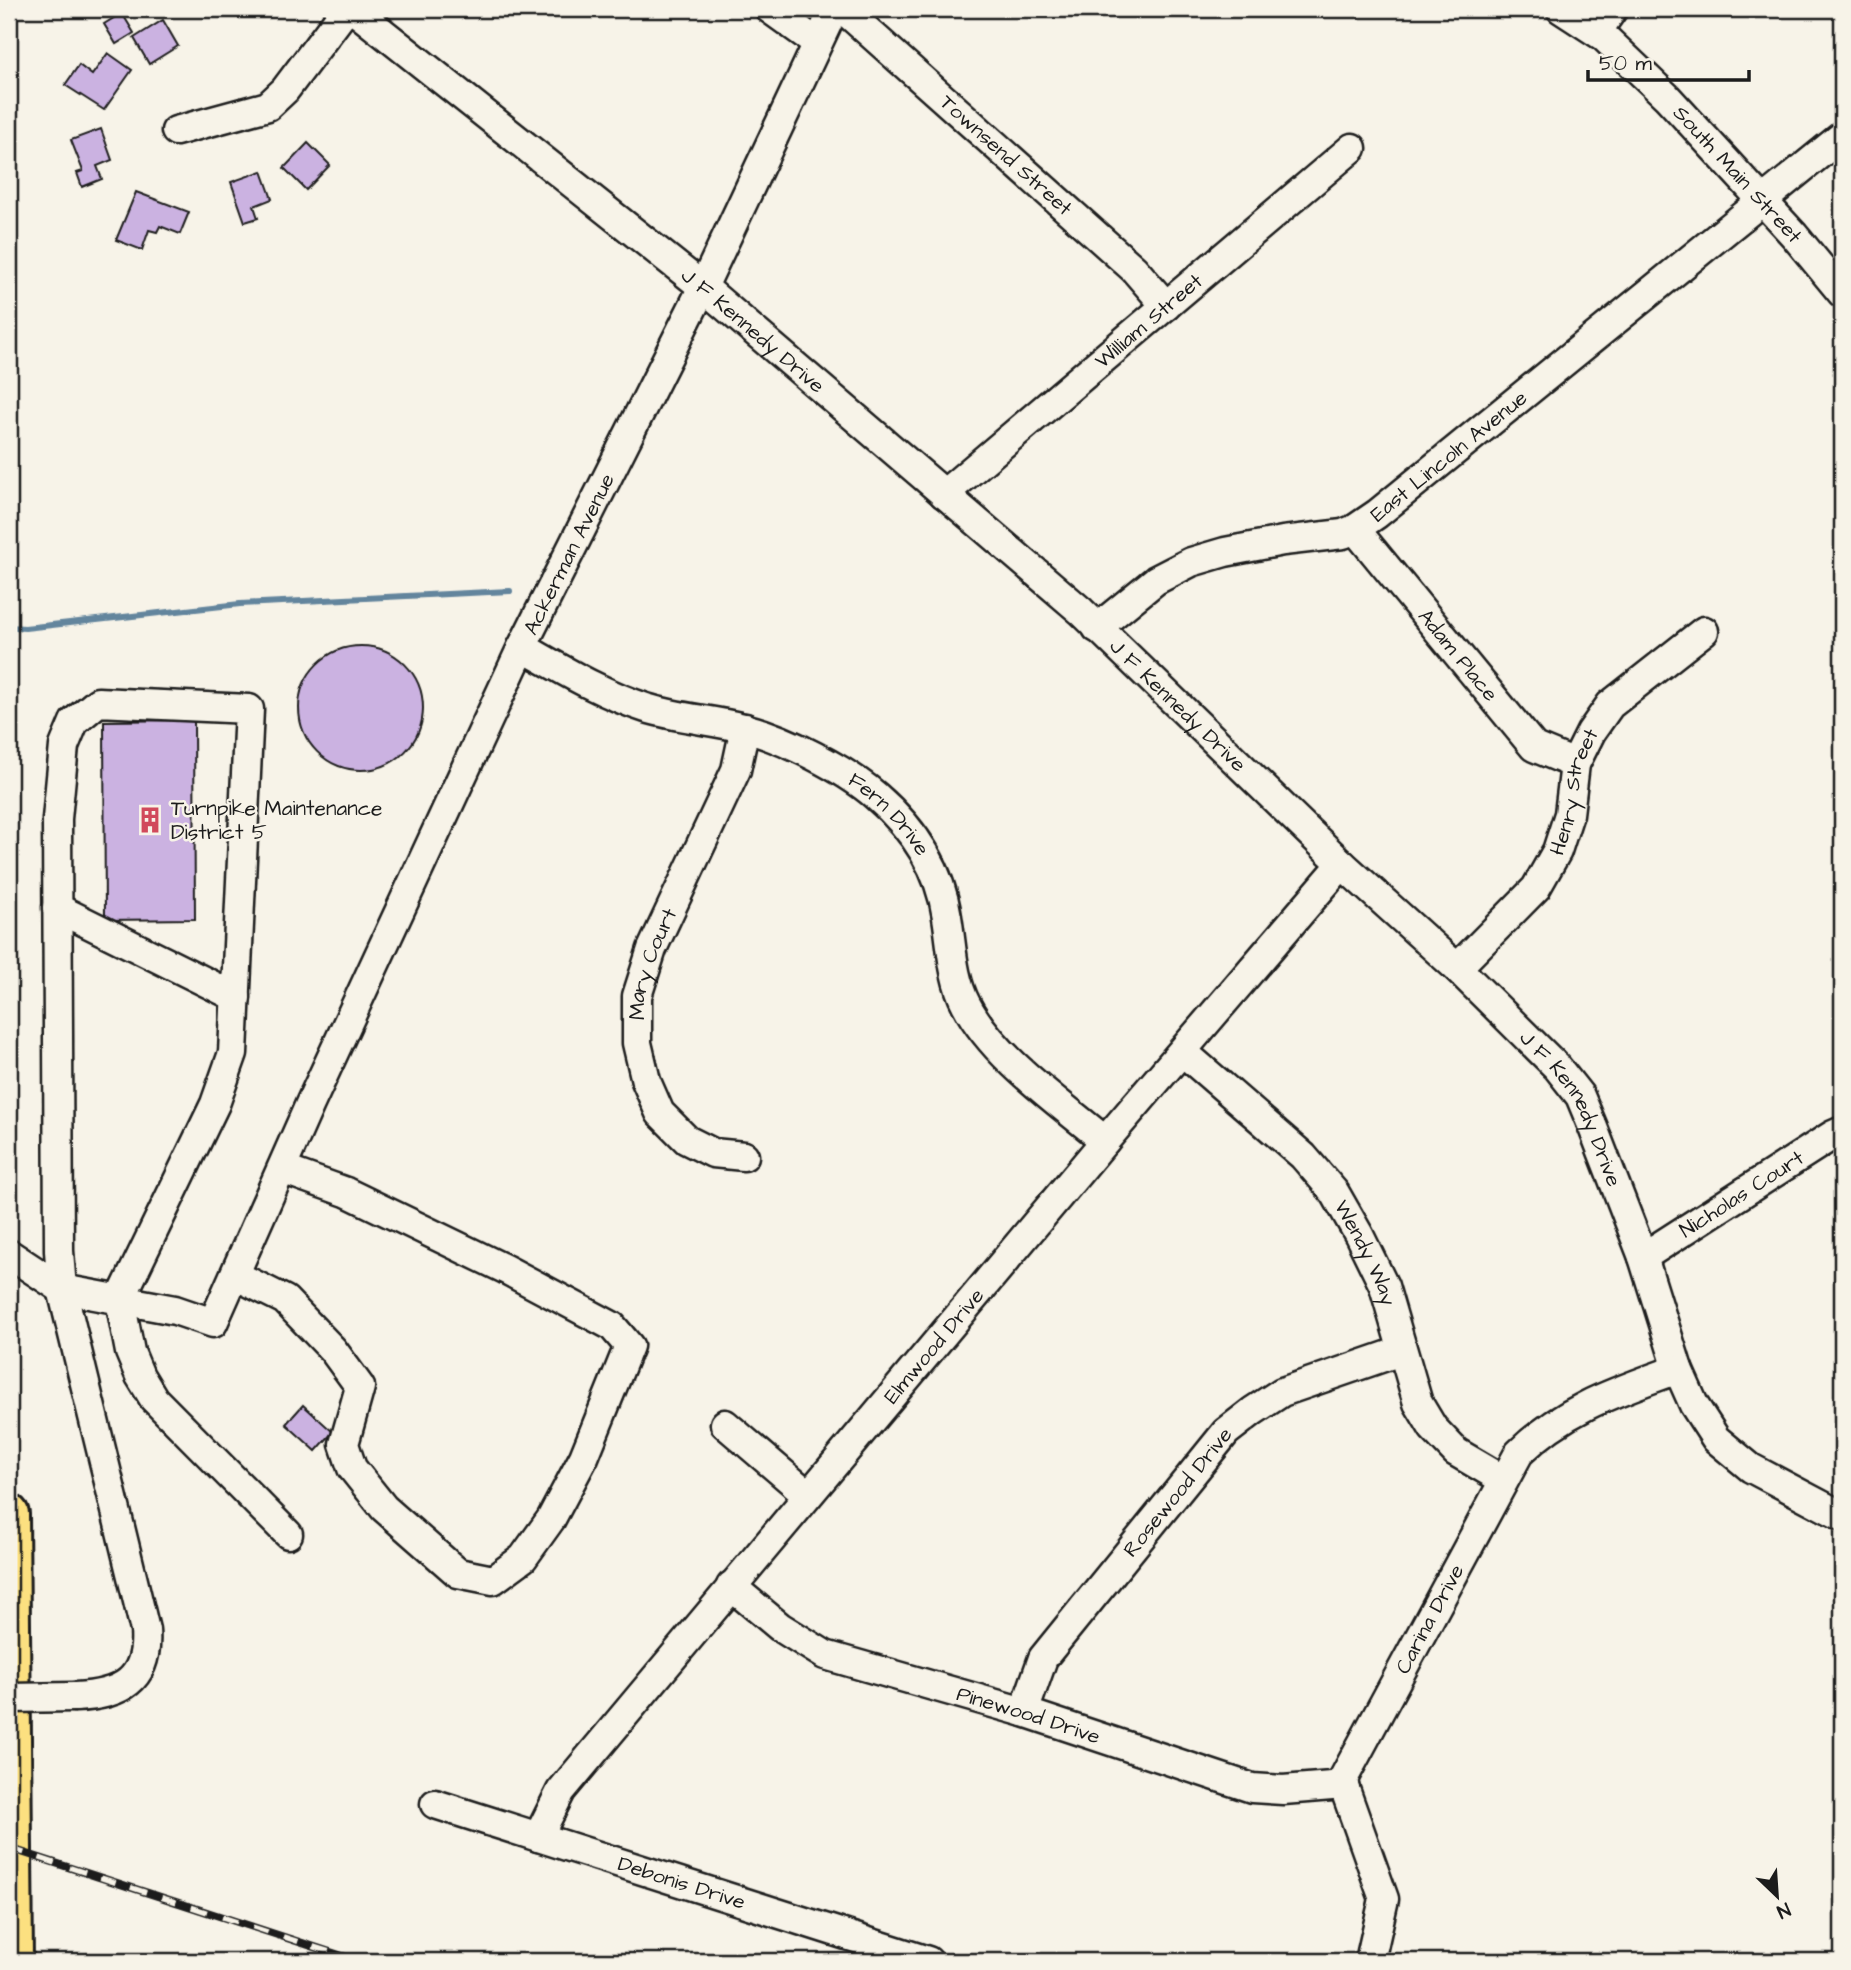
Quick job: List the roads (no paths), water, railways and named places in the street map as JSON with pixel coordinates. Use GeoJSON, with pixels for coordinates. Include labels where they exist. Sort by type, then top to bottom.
{"type":"FeatureCollection","features":[{"type":"Feature","properties":{"kind":"highway"},"geometry":{"type":"LineString","coordinates":[[9,1514],[13,1961]]}},
{"type":"Feature","properties":{"kind":"street"},"geometry":{"type":"LineString","coordinates":[[176,131],[268,106],[285,90],[346,9]]}},
{"type":"Feature","properties":{"kind":"street","name":"J F Kennedy Drive"},"geometry":{"type":"LineString","coordinates":[[353,9],[703,287],[1097,628],[1342,864],[1457,968],[1557,1067],[1580,1096],[1643,1257],[1678,1369],[1694,1405],[1716,1439],[1751,1468],[1842,1516]]}},
{"type":"Feature","properties":{"kind":"street"},"geometry":{"type":"LineString","coordinates":[[770,9],[816,42]]}},
{"type":"Feature","properties":{"kind":"street","name":"Ackerman Avenue"},"geometry":{"type":"LineString","coordinates":[[120,1300],[175,1310],[213,1324],[310,1104],[522,647],[703,287],[816,42],[834,9]]}},
{"type":"Feature","properties":{"kind":"street","name":"Townsend Street"},"geometry":{"type":"LineString","coordinates":[[843,9],[1134,269],[1166,306]]}},
{"type":"Feature","properties":{"kind":"street"},"geometry":{"type":"LineString","coordinates":[[1583,18],[1613,9]]}},
{"type":"Feature","properties":{"kind":"street","name":"South Main Street"},"geometry":{"type":"LineString","coordinates":[[1583,18],[1667,97],[1794,235],[1842,293]]}},
{"type":"Feature","properties":{"kind":"street","name":"East Lincoln Avenue"},"geometry":{"type":"LineString","coordinates":[[1097,628],[1156,580],[1191,562],[1225,552],[1343,534],[1355,529],[1377,514],[1842,136]]}},
{"type":"Feature","properties":{"kind":"street","name":"William Street"},"geometry":{"type":"LineString","coordinates":[[944,494],[1353,148]]}},
{"type":"Feature","properties":{"kind":"street","name":"Adam Place"},"geometry":{"type":"LineString","coordinates":[[1355,529],[1534,747],[1575,764]]}},
{"type":"Feature","properties":{"kind":"street","name":"Henry Street"},"geometry":{"type":"LineString","coordinates":[[1457,968],[1536,888],[1557,851],[1569,814],[1575,764],[1591,732],[1610,705],[1704,631]]}},
{"type":"Feature","properties":{"kind":"street","name":"Fern Drive"},"geometry":{"type":"LineString","coordinates":[[522,647],[612,696],[686,718],[745,729],[790,745],[836,769],[875,795],[922,848],[938,878],[947,915],[953,967],[964,1002],[981,1030],[1006,1056],[1105,1141]]}},
{"type":"Feature","properties":{"kind":"street"},"geometry":{"type":"LineString","coordinates":[[9,1698],[98,1696],[115,1691],[132,1680],[142,1665],[146,1647],[145,1630],[61,1289],[58,807],[64,746],[74,722],[98,702],[249,709],[233,1054],[215,1104],[120,1300],[130,1352],[154,1399],[288,1534]]}},
{"type":"Feature","properties":{"kind":"street","name":"Mary Court"},"geometry":{"type":"LineString","coordinates":[[744,1156],[713,1153],[687,1140],[660,1113],[646,1081],[637,1043],[637,1007],[652,949],[737,770],[745,729]]}},
{"type":"Feature","properties":{"kind":"street","name":"Elmwood Drive"},"geometry":{"type":"LineString","coordinates":[[538,1837],[561,1791],[1105,1141],[1342,864]]}},
{"type":"Feature","properties":{"kind":"street"},"geometry":{"type":"LineString","coordinates":[[57,908],[236,997]]}},
{"type":"Feature","properties":{"kind":"street","name":"Wendy Way"},"geometry":{"type":"LineString","coordinates":[[1183,1052],[1303,1156],[1335,1193],[1384,1286],[1418,1403],[1433,1428],[1456,1452],[1503,1479]]}},
{"type":"Feature","properties":{"kind":"street","name":"Nicholas Court"},"geometry":{"type":"LineString","coordinates":[[1643,1257],[1842,1131]]}},
{"type":"Feature","properties":{"kind":"street"},"geometry":{"type":"LineString","coordinates":[[235,1275],[285,1300],[333,1350],[360,1387],[344,1444],[352,1468],[384,1508],[458,1573],[493,1580],[523,1558],[551,1519],[584,1457],[629,1346],[612,1325],[505,1269],[346,1192],[282,1169]]}},
{"type":"Feature","properties":{"kind":"street"},"geometry":{"type":"LineString","coordinates":[[9,1254],[61,1289],[120,1300]]}},
{"type":"Feature","properties":{"kind":"street","name":"Rosewood Drive"},"geometry":{"type":"LineString","coordinates":[[1024,1712],[1043,1658],[1226,1432],[1282,1392],[1401,1350]]}},
{"type":"Feature","properties":{"kind":"street","name":"Carina Drive"},"geometry":{"type":"LineString","coordinates":[[1344,1786],[1342,1781],[1518,1453],[1563,1416],[1600,1397],[1678,1369]]}},
{"type":"Feature","properties":{"kind":"street"},"geometry":{"type":"LineString","coordinates":[[725,1424],[808,1495]]}},
{"type":"Feature","properties":{"kind":"street","name":"Pinewood Drive"},"geometry":{"type":"LineString","coordinates":[[731,1586],[780,1627],[825,1655],[1024,1712],[1252,1788],[1283,1790],[1344,1786]]}},
{"type":"Feature","properties":{"kind":"street"},"geometry":{"type":"LineString","coordinates":[[1344,1786],[1384,1899],[1370,1961]]}},
{"type":"Feature","properties":{"kind":"street","name":"Debonis Drive"},"geometry":{"type":"LineString","coordinates":[[435,1804],[928,1961]]}},
{"type":"Feature","properties":{"kind":"waterway"},"geometry":{"type":"LineString","coordinates":[[9,627],[25,628],[240,604],[510,591]]}},
{"type":"Feature","properties":{"kind":"railway"},"geometry":{"type":"LineString","coordinates":[[9,1848],[358,1961]]}},
{"type":"Feature","properties":{"kind":"place","name":"Turnpike Maintenance District 5"},"geometry":{"type":"Point","coordinates":[150,820]}}]}
